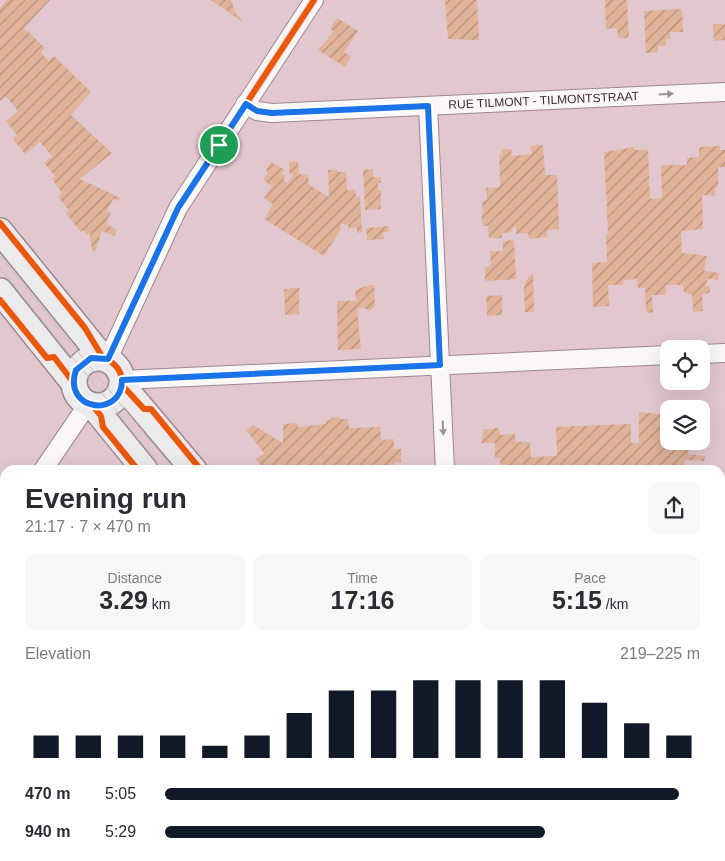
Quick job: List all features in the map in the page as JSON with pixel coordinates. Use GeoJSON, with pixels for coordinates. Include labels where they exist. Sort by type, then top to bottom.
{"type":"FeatureCollection","features":[{"type":"Feature","properties":{"kind":"street"},"geometry":{"type":"LineString","coordinates":[[105,358],[178,208],[314,0]]}},
{"type":"Feature","properties":{"kind":"street","name":"RUE TILMONT - TILMONTSTRAAT"},"geometry":{"type":"LineString","coordinates":[[246,104],[257,111],[272,113],[725,92]]}},
{"type":"Feature","properties":{"kind":"street"},"geometry":{"type":"LineString","coordinates":[[428,106],[444,465]]}},
{"type":"Feature","properties":{"kind":"street"},"geometry":{"type":"LineString","coordinates":[[0,232],[105,358],[118,367],[122,382],[190,465]]}},
{"type":"Feature","properties":{"kind":"street"},"geometry":{"type":"LineString","coordinates":[[0,291],[73,382],[77,395],[90,405],[141,465]]}},
{"type":"Feature","properties":{"kind":"street"},"geometry":{"type":"LineString","coordinates":[[710,354],[725,353]]}},
{"type":"Feature","properties":{"kind":"street"},"geometry":{"type":"LineString","coordinates":[[122,382],[660,355]]}},
{"type":"Feature","properties":{"kind":"street"},"geometry":{"type":"LineString","coordinates":[[73,382],[76,370],[85,361],[105,358]]}},
{"type":"Feature","properties":{"kind":"street"},"geometry":{"type":"LineString","coordinates":[[47,465],[90,405],[110,403],[120,392],[122,382]]}},
{"type":"Feature","properties":{"kind":"shaded area"},"geometry":{"type":"Polygon","coordinates":[[[7,0],[50,0],[24,28],[45,48],[41,53],[49,61],[54,56],[91,92],[71,115],[112,153],[80,179],[120,198],[119,201],[113,199],[107,211],[111,213],[106,224],[117,230],[114,236],[102,231],[95,252],[92,251],[90,233],[87,235],[83,230],[81,232],[66,214],[69,210],[58,197],[62,193],[52,179],[55,176],[44,163],[52,156],[40,142],[25,154],[13,139],[17,135],[6,121],[18,111],[6,96],[0,101],[0,8],[7,0]]]}},
{"type":"Feature","properties":{"kind":"shaded area"},"geometry":{"type":"Polygon","coordinates":[[[211,0],[231,0],[236,14],[242,19],[241,21],[211,0]]]}},
{"type":"Feature","properties":{"kind":"shaded area"},"geometry":{"type":"Polygon","coordinates":[[[445,0],[477,0],[479,40],[448,39],[445,0]]]}},
{"type":"Feature","properties":{"kind":"shaded area"},"geometry":{"type":"Polygon","coordinates":[[[605,0],[627,0],[629,38],[618,38],[617,28],[606,29],[605,0]]]}},
{"type":"Feature","properties":{"kind":"shaded area"},"geometry":{"type":"Polygon","coordinates":[[[682,9],[683,32],[670,32],[670,39],[666,39],[666,46],[658,46],[658,52],[646,53],[644,11],[682,9]]]}},
{"type":"Feature","properties":{"kind":"shaded area"},"geometry":{"type":"Polygon","coordinates":[[[337,18],[358,31],[344,52],[351,56],[345,67],[318,50],[334,31],[330,29],[337,18]]]}},
{"type":"Feature","properties":{"kind":"shaded area"},"geometry":{"type":"Polygon","coordinates":[[[713,24],[725,24],[725,40],[714,41],[713,24]]]}},
{"type":"Feature","properties":{"kind":"shaded area"},"geometry":{"type":"Polygon","coordinates":[[[543,145],[545,175],[557,175],[559,229],[547,230],[547,237],[529,239],[528,233],[516,234],[516,227],[513,227],[512,232],[502,233],[502,238],[489,238],[488,226],[483,226],[482,201],[487,200],[486,188],[500,187],[499,155],[502,154],[502,149],[511,149],[512,156],[532,154],[531,146],[543,145]]]}},
{"type":"Feature","properties":{"kind":"shaded area"},"geometry":{"type":"Polygon","coordinates":[[[720,146],[720,150],[725,150],[725,167],[718,167],[718,187],[715,188],[715,196],[702,195],[703,229],[681,231],[682,253],[707,256],[704,271],[719,273],[718,280],[707,279],[706,286],[710,287],[710,293],[702,294],[703,311],[693,312],[692,295],[684,292],[683,285],[666,285],[666,295],[652,295],[653,313],[646,312],[645,288],[638,288],[637,279],[623,280],[623,285],[608,285],[609,306],[593,307],[592,263],[607,262],[606,235],[608,234],[604,152],[634,147],[635,150],[648,150],[650,199],[662,198],[661,165],[687,165],[687,158],[699,157],[699,147],[720,146]]]}},
{"type":"Feature","properties":{"kind":"shaded area"},"geometry":{"type":"Polygon","coordinates":[[[298,161],[299,174],[308,175],[309,185],[329,197],[328,170],[346,172],[347,190],[355,190],[356,197],[360,197],[362,232],[357,233],[357,228],[349,228],[349,234],[348,225],[341,224],[341,229],[324,256],[264,219],[273,204],[264,198],[272,186],[263,180],[268,172],[266,170],[271,162],[285,170],[282,174],[284,176],[288,172],[283,180],[288,183],[293,175],[289,172],[289,162],[298,161]]]}},
{"type":"Feature","properties":{"kind":"shaded area"},"geometry":{"type":"Polygon","coordinates":[[[373,169],[373,177],[381,177],[381,183],[378,183],[378,190],[381,190],[381,209],[365,210],[363,170],[373,169]]]}},
{"type":"Feature","properties":{"kind":"shaded area"},"geometry":{"type":"Polygon","coordinates":[[[389,226],[389,231],[383,233],[384,239],[367,240],[366,228],[389,226]]]}},
{"type":"Feature","properties":{"kind":"shaded area"},"geometry":{"type":"Polygon","coordinates":[[[514,240],[516,279],[485,281],[485,267],[491,266],[490,251],[503,251],[503,241],[514,240]]]}},
{"type":"Feature","properties":{"kind":"shaded area"},"geometry":{"type":"Polygon","coordinates":[[[533,273],[534,312],[525,312],[524,287],[533,273]]]}},
{"type":"Feature","properties":{"kind":"shaded area"},"geometry":{"type":"Polygon","coordinates":[[[374,285],[375,306],[370,311],[364,308],[357,308],[361,349],[338,350],[337,301],[356,301],[355,290],[374,285]]]}},
{"type":"Feature","properties":{"kind":"shaded area"},"geometry":{"type":"Polygon","coordinates":[[[299,288],[299,314],[285,315],[284,289],[299,288]]]}},
{"type":"Feature","properties":{"kind":"shaded area"},"geometry":{"type":"Polygon","coordinates":[[[502,295],[502,315],[487,316],[486,296],[502,295]]]}},
{"type":"Feature","properties":{"kind":"shaded area"},"geometry":{"type":"Polygon","coordinates":[[[639,412],[660,414],[660,450],[688,450],[688,454],[705,456],[704,461],[685,460],[684,465],[501,465],[500,458],[495,458],[495,443],[481,443],[484,429],[499,428],[500,435],[515,434],[515,442],[530,442],[531,457],[557,456],[556,427],[631,424],[631,443],[639,443],[639,412]]]}},
{"type":"Feature","properties":{"kind":"shaded area"},"geometry":{"type":"Polygon","coordinates":[[[340,417],[340,419],[348,419],[349,428],[380,427],[381,440],[394,439],[394,449],[401,449],[401,462],[394,462],[394,465],[260,465],[256,459],[264,453],[246,430],[253,425],[283,443],[283,424],[297,423],[298,427],[326,424],[326,420],[331,420],[331,418],[340,417]]]}},
{"type":"Feature","properties":{"kind":"tram line"},"geometry":{"type":"LineString","coordinates":[[0,256],[170,465]]}},
{"type":"Feature","properties":{"kind":"tram line"},"geometry":{"type":"LineString","coordinates":[[0,268],[160,465]]}},
{"type":"Feature","properties":{"kind":"cycle path"},"geometry":{"type":"LineString","coordinates":[[108,359],[178,208],[314,0]]}},
{"type":"Feature","properties":{"kind":"cycle path"},"geometry":{"type":"LineString","coordinates":[[0,223],[85,328],[103,358]]}},
{"type":"Feature","properties":{"kind":"cycle path"},"geometry":{"type":"LineString","coordinates":[[0,300],[47,358],[54,357],[73,382]]}},
{"type":"Feature","properties":{"kind":"cycle path"},"geometry":{"type":"LineString","coordinates":[[93,358],[103,358],[112,362],[118,368],[122,382],[118,396],[112,402],[103,406],[93,406],[84,402],[78,396],[74,387],[74,377],[78,368],[84,362],[93,358]]}},
{"type":"Feature","properties":{"kind":"cycle path"},"geometry":{"type":"LineString","coordinates":[[122,385],[144,409],[151,409],[197,465]]}},
{"type":"Feature","properties":{"kind":"cycle path"},"geometry":{"type":"LineString","coordinates":[[93,406],[101,416],[103,427],[134,465]]}},
{"type":"Feature","properties":{"kind":"route"},"geometry":{"type":"LineString","coordinates":[[246,104],[257,111],[272,113],[428,106],[440,365],[122,380],[120,392],[110,403],[102,406],[93,406],[82,400],[74,389],[73,382],[76,370],[91,358],[108,359],[174,216],[219,145],[246,104]]}}]}
